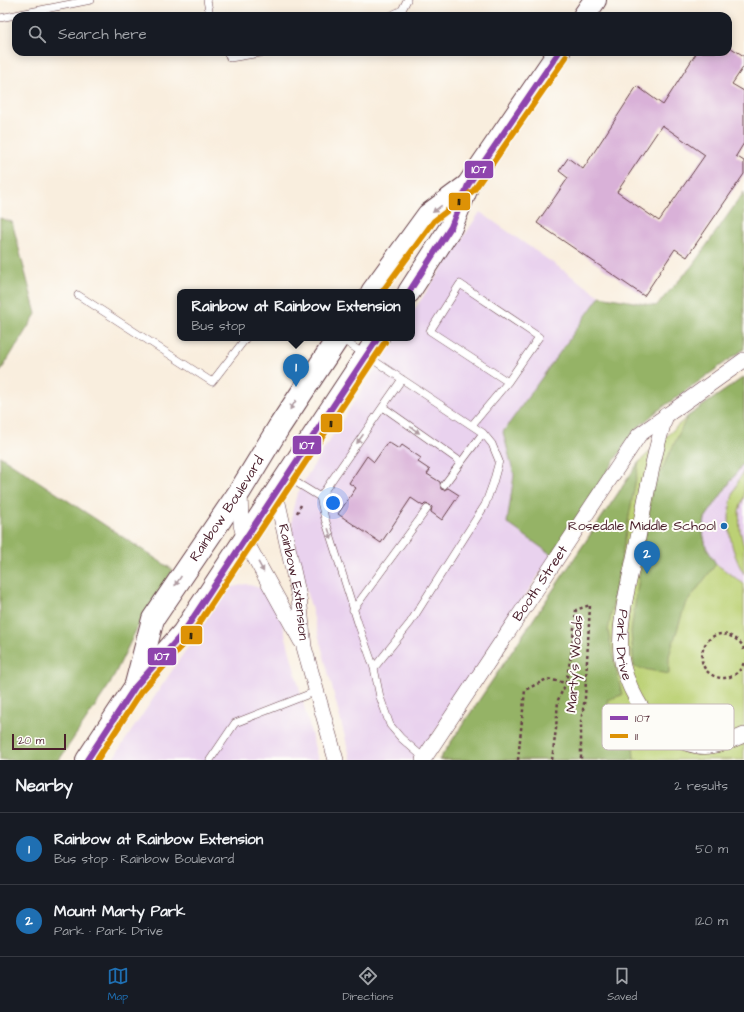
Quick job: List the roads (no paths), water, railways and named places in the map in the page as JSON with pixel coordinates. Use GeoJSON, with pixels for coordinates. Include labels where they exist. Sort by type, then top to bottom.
{"type":"FeatureCollection","features":[{"type":"Feature","properties":{"kind":"main road"},"geometry":{"type":"LineString","coordinates":[[587,12],[595,0]]}},
{"type":"Feature","properties":{"kind":"main road"},"geometry":{"type":"LineString","coordinates":[[410,289],[451,228],[468,185],[556,56]]}},
{"type":"Feature","properties":{"kind":"main road"},"geometry":{"type":"LineString","coordinates":[[374,289],[428,215],[468,185]]}},
{"type":"Feature","properties":{"kind":"main road","name":"Rainbow Boulevard"},"geometry":{"type":"LineString","coordinates":[[135,687],[152,619],[240,491],[279,427],[337,341]]}},
{"type":"Feature","properties":{"kind":"main road","name":"Rainbow Boulevard"},"geometry":{"type":"LineString","coordinates":[[87,760],[135,687],[183,633],[373,347]]}},
{"type":"Feature","properties":{"kind":"street","name":"Booth Street"},"geometry":{"type":"LineString","coordinates":[[424,759],[639,435],[744,360]]}},
{"type":"Feature","properties":{"kind":"street","name":"Park Drive"},"geometry":{"type":"LineString","coordinates":[[639,704],[635,699],[621,658],[620,625],[656,448],[666,415]]}},
{"type":"Feature","properties":{"kind":"street","name":"Rainbow Extension"},"geometry":{"type":"LineString","coordinates":[[281,485],[299,597],[304,647],[336,760]]}},
{"type":"Feature","properties":{"kind":"street","name":"Rainbow Extension"},"geometry":{"type":"LineString","coordinates":[[240,491],[241,524],[245,540],[304,647]]}},
{"type":"Feature","properties":{"kind":"street","name":"Park Drive"},"geometry":{"type":"LineString","coordinates":[[734,740],[744,735]]}},
{"type":"Feature","properties":{"kind":"lane"},"geometry":{"type":"LineString","coordinates":[[30,12],[91,0]]}},
{"type":"Feature","properties":{"kind":"lane"},"geometry":{"type":"LineString","coordinates":[[207,0],[209,12]]}},
{"type":"Feature","properties":{"kind":"lane"},"geometry":{"type":"LineString","coordinates":[[398,12],[402,10],[407,0]]}},
{"type":"Feature","properties":{"kind":"lane"},"geometry":{"type":"LineString","coordinates":[[0,18],[12,16]]}},
{"type":"Feature","properties":{"kind":"lane"},"geometry":{"type":"LineString","coordinates":[[229,56],[230,58],[242,56]]}},
{"type":"Feature","properties":{"kind":"lane"},"geometry":{"type":"LineString","coordinates":[[472,425],[508,382],[539,337],[460,284],[430,331],[508,382]]}},
{"type":"Feature","properties":{"kind":"lane"},"geometry":{"type":"LineString","coordinates":[[78,295],[212,382],[244,341]]}},
{"type":"Feature","properties":{"kind":"lane"},"geometry":{"type":"LineString","coordinates":[[350,341],[373,347],[402,379],[483,433],[492,444],[499,461],[494,483],[485,505],[410,623],[374,668]]}},
{"type":"Feature","properties":{"kind":"lane"},"geometry":{"type":"LineString","coordinates":[[402,379],[320,497],[325,519],[353,610],[374,668],[380,697],[390,725],[401,738],[424,759]]}},
{"type":"Feature","properties":{"kind":"lane"},"geometry":{"type":"LineString","coordinates":[[383,407],[461,462]]}},
{"type":"Feature","properties":{"kind":"lane"},"geometry":{"type":"LineString","coordinates":[[444,485],[483,433]]}},
{"type":"Feature","properties":{"kind":"lane"},"geometry":{"type":"LineString","coordinates":[[281,485],[320,497]]}},
{"type":"Feature","properties":{"kind":"lane"},"geometry":{"type":"LineString","coordinates":[[353,610],[427,509]]}},
{"type":"Feature","properties":{"kind":"lane"},"geometry":{"type":"LineString","coordinates":[[210,760],[235,723],[317,691]]}},
{"type":"Feature","properties":{"kind":"place","name":"Rainbow at Rainbow Extension"},"geometry":{"type":"Point","coordinates":[296,387]}},
{"type":"Feature","properties":{"kind":"place","name":"Rosedale Middle School"},"geometry":{"type":"Point","coordinates":[724,526]}},
{"type":"Feature","properties":{"kind":"place","name":"Mount Marty Park"},"geometry":{"type":"Point","coordinates":[647,574]}}]}
